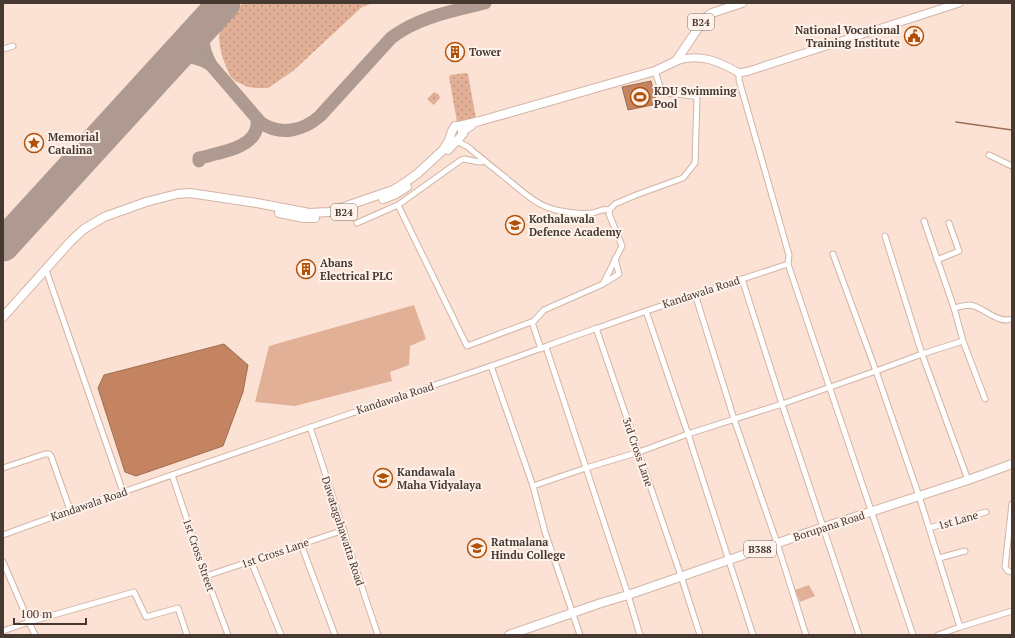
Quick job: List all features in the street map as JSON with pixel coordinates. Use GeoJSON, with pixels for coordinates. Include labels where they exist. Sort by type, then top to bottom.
{"type":"FeatureCollection","features":[{"type":"Feature","properties":{"kind":"main road","name":"B24"},"geometry":{"type":"LineString","coordinates":[[676,61],[705,18],[712,13],[742,3]]}},
{"type":"Feature","properties":{"kind":"main road"},"geometry":{"type":"LineString","coordinates":[[461,131],[480,121],[655,71],[676,61]]}},
{"type":"Feature","properties":{"kind":"main road","name":"B24"},"geometry":{"type":"LineString","coordinates":[[3,317],[71,241],[84,229],[104,217],[146,202],[177,194],[190,193],[257,203],[309,213],[330,212],[393,190],[403,184],[453,141],[452,131],[455,126],[461,131]]}},
{"type":"Feature","properties":{"kind":"main road","name":"Borupana Road"},"geometry":{"type":"LineString","coordinates":[[509,635],[523,633],[601,603],[1012,464]]}},
{"type":"Feature","properties":{"kind":"street"},"geometry":{"type":"LineString","coordinates":[[676,61],[689,57],[703,58],[720,63],[739,73],[749,71],[959,3]]}},
{"type":"Feature","properties":{"kind":"street"},"geometry":{"type":"LineString","coordinates":[[3,48],[13,46]]}},
{"type":"Feature","properties":{"kind":"street"},"geometry":{"type":"LineString","coordinates":[[453,141],[468,147],[536,203],[561,212],[587,213],[605,209],[609,210],[622,200],[683,178],[695,163],[697,99],[693,96],[665,94],[661,90],[655,71]]}},
{"type":"Feature","properties":{"kind":"street"},"geometry":{"type":"LineString","coordinates":[[739,73],[739,80],[789,255],[788,264],[829,387],[846,432],[913,635]]}},
{"type":"Feature","properties":{"kind":"street"},"geometry":{"type":"LineString","coordinates":[[461,131],[463,139],[468,147]]}},
{"type":"Feature","properties":{"kind":"street"},"geometry":{"type":"LineString","coordinates":[[989,154],[1012,166]]}},
{"type":"Feature","properties":{"kind":"street"},"geometry":{"type":"LineString","coordinates":[[357,223],[398,206],[461,160],[464,159],[482,162],[484,160]]}},
{"type":"Feature","properties":{"kind":"street"},"geometry":{"type":"LineString","coordinates":[[398,206],[467,346],[532,322],[536,320],[544,310],[603,284],[619,274],[616,259]]}},
{"type":"Feature","properties":{"kind":"street"},"geometry":{"type":"LineString","coordinates":[[603,284],[622,246],[609,210]]}},
{"type":"Feature","properties":{"kind":"street"},"geometry":{"type":"LineString","coordinates":[[924,221],[954,308],[963,341],[985,399]]}},
{"type":"Feature","properties":{"kind":"street"},"geometry":{"type":"LineString","coordinates":[[937,260],[959,251],[949,223]]}},
{"type":"Feature","properties":{"kind":"street"},"geometry":{"type":"LineString","coordinates":[[885,236],[922,354],[968,480]]}},
{"type":"Feature","properties":{"kind":"street"},"geometry":{"type":"LineString","coordinates":[[834,254],[919,496],[960,627]]}},
{"type":"Feature","properties":{"kind":"street","name":"Kandawala Road"},"geometry":{"type":"LineString","coordinates":[[3,535],[70,510],[491,366],[596,328],[788,264]]}},
{"type":"Feature","properties":{"kind":"street"},"geometry":{"type":"LineString","coordinates":[[46,270],[123,492]]}},
{"type":"Feature","properties":{"kind":"street"},"geometry":{"type":"LineString","coordinates":[[742,279],[859,635]]}},
{"type":"Feature","properties":{"kind":"street"},"geometry":{"type":"LineString","coordinates":[[695,294],[734,419],[777,543],[806,635]]}},
{"type":"Feature","properties":{"kind":"street"},"geometry":{"type":"LineString","coordinates":[[954,308],[968,305],[975,306],[1001,319],[1012,319]]}},
{"type":"Feature","properties":{"kind":"street"},"geometry":{"type":"LineString","coordinates":[[646,311],[688,434],[753,635]]}},
{"type":"Feature","properties":{"kind":"street"},"geometry":{"type":"LineString","coordinates":[[532,322],[543,348],[586,468],[640,635]]}},
{"type":"Feature","properties":{"kind":"street","name":"3rd Cross Lane"},"geometry":{"type":"LineString","coordinates":[[596,328],[700,635]]}},
{"type":"Feature","properties":{"kind":"street"},"geometry":{"type":"LineString","coordinates":[[533,486],[782,404],[922,354],[963,341]]}},
{"type":"Feature","properties":{"kind":"street"},"geometry":{"type":"LineString","coordinates":[[491,366],[533,486],[545,532],[580,635]]}},
{"type":"Feature","properties":{"kind":"street","name":"Dawatagahawatta Road"},"geometry":{"type":"LineString","coordinates":[[310,427],[344,530],[361,588],[378,635]]}},
{"type":"Feature","properties":{"kind":"street"},"geometry":{"type":"LineString","coordinates":[[3,468],[49,454],[70,510]]}},
{"type":"Feature","properties":{"kind":"street","name":"1st Cross Street"},"geometry":{"type":"LineString","coordinates":[[172,475],[206,576],[228,635]]}},
{"type":"Feature","properties":{"kind":"street"},"geometry":{"type":"LineString","coordinates":[[1012,504],[1006,567],[1008,571],[1012,572]]}},
{"type":"Feature","properties":{"kind":"street","name":"1st Lane"},"geometry":{"type":"LineString","coordinates":[[929,528],[986,512]]}},
{"type":"Feature","properties":{"kind":"street","name":"1st Cross Lane"},"geometry":{"type":"LineString","coordinates":[[206,576],[344,530]]}},
{"type":"Feature","properties":{"kind":"street"},"geometry":{"type":"LineString","coordinates":[[301,544],[335,635]]}},
{"type":"Feature","properties":{"kind":"street"},"geometry":{"type":"LineString","coordinates":[[938,558],[965,550]]}},
{"type":"Feature","properties":{"kind":"street"},"geometry":{"type":"LineString","coordinates":[[251,561],[281,635]]}},
{"type":"Feature","properties":{"kind":"street"},"geometry":{"type":"LineString","coordinates":[[3,562],[35,635]]}},
{"type":"Feature","properties":{"kind":"street"},"geometry":{"type":"LineString","coordinates":[[3,632],[30,622],[134,592],[146,617],[178,608],[187,635]]}},
{"type":"Feature","properties":{"kind":"street"},"geometry":{"type":"LineString","coordinates":[[938,635],[1012,611]]}},
{"type":"Feature","properties":{"kind":"shaded area"},"geometry":{"type":"Polygon","coordinates":[[[243,3],[373,3],[362,7],[293,71],[268,88],[256,88],[248,87],[235,81],[230,76],[220,47],[220,28],[243,3]]]}},
{"type":"Feature","properties":{"kind":"shaded area"},"geometry":{"type":"Polygon","coordinates":[[[468,74],[476,119],[458,123],[449,77],[450,75],[468,74]]]}},
{"type":"Feature","properties":{"kind":"shaded area","name":"KDU Swimming Pool"},"geometry":{"type":"Polygon","coordinates":[[[651,81],[657,104],[628,110],[622,87],[651,81]]]}},
{"type":"Feature","properties":{"kind":"shaded area"},"geometry":{"type":"Polygon","coordinates":[[[434,92],[439,95],[440,98],[434,105],[427,99],[434,92]]]}},
{"type":"Feature","properties":{"kind":"shaded area"},"geometry":{"type":"Polygon","coordinates":[[[414,305],[426,339],[410,346],[409,365],[390,372],[392,381],[295,406],[255,402],[269,346],[414,305]]]}},
{"type":"Feature","properties":{"kind":"shaded area"},"geometry":{"type":"Polygon","coordinates":[[[224,344],[248,365],[243,392],[223,446],[136,476],[125,472],[98,388],[104,375],[224,344]]]}},
{"type":"Feature","properties":{"kind":"shaded area"},"geometry":{"type":"Polygon","coordinates":[[[809,585],[815,596],[800,602],[795,590],[809,585]]]}},
{"type":"Feature","properties":{"kind":"waterway"},"geometry":{"type":"LineString","coordinates":[[956,122],[1012,130]]}},
{"type":"Feature","properties":{"kind":"taxiway"},"geometry":{"type":"LineString","coordinates":[[164,69],[175,60],[181,58],[190,57],[203,61],[211,65],[261,123],[276,130],[292,130],[306,125],[320,116],[391,38],[401,31],[424,20],[448,12],[485,3]]}},
{"type":"Feature","properties":{"kind":"taxiway"},"geometry":{"type":"LineString","coordinates":[[211,65],[207,58],[203,40],[206,28],[213,15]]}},
{"type":"Feature","properties":{"kind":"taxiway"},"geometry":{"type":"LineString","coordinates":[[199,161],[199,158],[226,151],[249,141],[257,128],[257,120]]}},
{"type":"Feature","properties":{"kind":"runway"},"geometry":{"type":"LineString","coordinates":[[3,245],[224,3]]}},
{"type":"Feature","properties":{"kind":"place","name":"National Vocational Training Institute"},"geometry":{"type":"Point","coordinates":[914,36]}},
{"type":"Feature","properties":{"kind":"place","name":"Tower"},"geometry":{"type":"Point","coordinates":[455,52]}},
{"type":"Feature","properties":{"kind":"place","name":"KDU Swimming Pool"},"geometry":{"type":"Point","coordinates":[640,97]}},
{"type":"Feature","properties":{"kind":"place","name":"Memorial Catalina"},"geometry":{"type":"Point","coordinates":[34,143]}},
{"type":"Feature","properties":{"kind":"place","name":"Kothalawala Defence Academy"},"geometry":{"type":"Point","coordinates":[515,225]}},
{"type":"Feature","properties":{"kind":"place","name":"Abans Electrical PLC"},"geometry":{"type":"Point","coordinates":[306,269]}},
{"type":"Feature","properties":{"kind":"place","name":"Kandawala Maha Vidyalaya"},"geometry":{"type":"Point","coordinates":[383,478]}},
{"type":"Feature","properties":{"kind":"place","name":"Ratmalana Hindu College"},"geometry":{"type":"Point","coordinates":[477,548]}}]}
